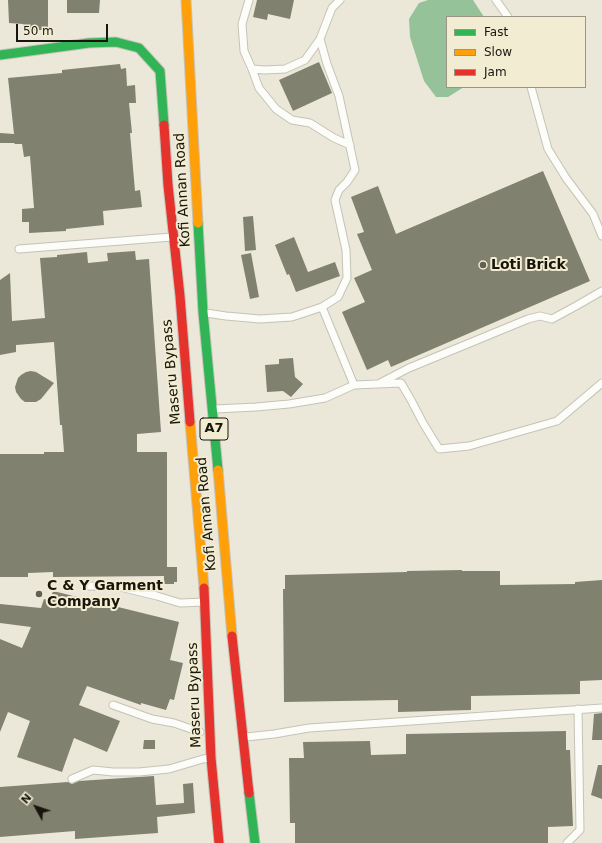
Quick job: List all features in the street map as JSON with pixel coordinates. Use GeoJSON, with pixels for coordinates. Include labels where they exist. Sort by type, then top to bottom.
{"type":"FeatureCollection","features":[{"type":"Feature","properties":{"kind":"street","name":"Kofi Annan Road"},"geometry":{"type":"LineString","coordinates":[[187,0],[186,13],[203,312],[232,642],[255,843]]}},
{"type":"Feature","properties":{"kind":"street","name":"Maseru Bypass"},"geometry":{"type":"LineString","coordinates":[[0,55],[89,43],[116,42],[139,48],[160,71],[168,185],[180,304],[205,602],[211,758],[219,843]]}},
{"type":"Feature","properties":{"kind":"lane"},"geometry":{"type":"LineString","coordinates":[[249,0],[242,24],[244,51],[259,88],[276,109],[292,120],[310,124],[334,138],[350,145]]}},
{"type":"Feature","properties":{"kind":"lane"},"geometry":{"type":"LineString","coordinates":[[252,68],[266,70],[285,69],[305,60],[320,38],[332,8],[340,0]]}},
{"type":"Feature","properties":{"kind":"lane"},"geometry":{"type":"LineString","coordinates":[[496,0],[507,16]]}},
{"type":"Feature","properties":{"kind":"lane"},"geometry":{"type":"LineString","coordinates":[[203,312],[226,316],[260,318],[292,317],[322,307],[338,297],[347,278],[346,250],[335,200],[339,190],[347,182],[355,170],[339,96],[327,64],[320,38]]}},
{"type":"Feature","properties":{"kind":"lane"},"geometry":{"type":"LineString","coordinates":[[531,88],[548,149],[566,178],[593,214],[602,236]]}},
{"type":"Feature","properties":{"kind":"lane"},"geometry":{"type":"LineString","coordinates":[[19,249],[173,237]]}},
{"type":"Feature","properties":{"kind":"lane"},"geometry":{"type":"LineString","coordinates":[[377,384],[409,368],[528,319],[540,316],[552,319],[602,291]]}},
{"type":"Feature","properties":{"kind":"lane"},"geometry":{"type":"LineString","coordinates":[[322,307],[354,385]]}},
{"type":"Feature","properties":{"kind":"lane"},"geometry":{"type":"LineString","coordinates":[[212,409],[289,404],[325,398],[354,385],[401,384],[439,449],[469,446],[557,421],[602,383]]}},
{"type":"Feature","properties":{"kind":"lane"},"geometry":{"type":"LineString","coordinates":[[89,586],[120,587],[180,603],[205,602]]}},
{"type":"Feature","properties":{"kind":"lane"},"geometry":{"type":"LineString","coordinates":[[113,705],[152,719],[174,723],[200,732]]}},
{"type":"Feature","properties":{"kind":"lane"},"geometry":{"type":"LineString","coordinates":[[243,737],[274,734],[309,728],[602,708]]}},
{"type":"Feature","properties":{"kind":"lane"},"geometry":{"type":"LineString","coordinates":[[567,843],[580,830],[578,709]]}},
{"type":"Feature","properties":{"kind":"lane"},"geometry":{"type":"LineString","coordinates":[[72,778],[92,770],[139,772],[169,769],[211,758]]}},
{"type":"Feature","properties":{"kind":"shaded area"},"geometry":{"type":"Polygon","coordinates":[[[428,0],[473,0],[483,16],[446,16],[446,88],[462,88],[448,97],[436,97],[424,81],[410,37],[409,19],[419,3],[428,0]]]}},
{"type":"Feature","properties":{"kind":"building"},"geometry":{"type":"Polygon","coordinates":[[[8,0],[48,0],[48,30],[23,30],[23,24],[9,23],[8,0]]]}},
{"type":"Feature","properties":{"kind":"building"},"geometry":{"type":"Polygon","coordinates":[[[67,0],[100,0],[99,13],[67,13],[67,0]]]}},
{"type":"Feature","properties":{"kind":"building"},"geometry":{"type":"Polygon","coordinates":[[[257,0],[294,0],[290,19],[268,14],[267,20],[253,17],[257,0]]]}},
{"type":"Feature","properties":{"kind":"building"},"geometry":{"type":"Polygon","coordinates":[[[319,62],[332,93],[293,111],[279,80],[319,62]]]}},
{"type":"Feature","properties":{"kind":"building"},"geometry":{"type":"Polygon","coordinates":[[[120,64],[121,69],[126,68],[127,86],[135,85],[136,103],[129,103],[132,133],[130,133],[135,191],[140,190],[142,207],[103,211],[104,225],[66,229],[66,231],[29,233],[29,222],[22,222],[22,209],[34,208],[30,156],[24,157],[22,144],[0,143],[0,133],[14,134],[8,78],[62,73],[62,70],[120,64]]]}},
{"type":"Feature","properties":{"kind":"building","name":"Loti Brick"},"geometry":{"type":"Polygon","coordinates":[[[543,171],[590,281],[391,367],[388,360],[367,370],[342,312],[365,302],[354,278],[372,270],[357,234],[364,232],[351,197],[378,186],[396,234],[543,171]]]}},
{"type":"Feature","properties":{"kind":"building"},"geometry":{"type":"Polygon","coordinates":[[[253,216],[256,250],[245,251],[243,217],[253,216]]]}},
{"type":"Feature","properties":{"kind":"building"},"geometry":{"type":"Polygon","coordinates":[[[294,237],[308,272],[335,262],[340,276],[296,292],[289,274],[287,275],[275,245],[294,237]]]}},
{"type":"Feature","properties":{"kind":"building"},"geometry":{"type":"Polygon","coordinates":[[[135,251],[136,260],[149,259],[161,432],[137,434],[137,452],[167,452],[167,567],[177,567],[177,582],[174,582],[174,584],[164,584],[164,576],[53,577],[53,572],[28,573],[28,577],[0,577],[0,454],[44,454],[44,452],[64,452],[62,425],[60,425],[54,342],[16,345],[16,352],[0,355],[0,280],[10,273],[12,321],[45,318],[40,258],[87,252],[88,263],[108,261],[107,253],[135,251]]]}},
{"type":"Feature","properties":{"kind":"building"},"geometry":{"type":"Polygon","coordinates":[[[251,253],[259,297],[250,299],[241,255],[251,253]]]}},
{"type":"Feature","properties":{"kind":"building"},"geometry":{"type":"Polygon","coordinates":[[[293,358],[295,377],[303,384],[291,397],[283,391],[267,392],[265,365],[279,364],[279,359],[293,358]]]}},
{"type":"Feature","properties":{"kind":"building"},"geometry":{"type":"Polygon","coordinates":[[[31,371],[36,372],[54,383],[41,399],[36,402],[25,402],[16,392],[15,387],[18,378],[21,375],[31,371]]]}},
{"type":"Feature","properties":{"kind":"building"},"geometry":{"type":"Polygon","coordinates":[[[462,570],[500,571],[500,585],[575,584],[575,582],[602,580],[602,680],[580,681],[580,694],[471,696],[471,710],[398,712],[398,700],[284,702],[283,589],[285,589],[285,575],[462,570]]]}},
{"type":"Feature","properties":{"kind":"building"},"geometry":{"type":"Polygon","coordinates":[[[53,591],[179,622],[170,660],[183,663],[174,700],[170,699],[166,710],[141,703],[141,705],[87,686],[79,705],[120,721],[107,752],[74,738],[62,772],[17,757],[30,721],[8,712],[0,732],[0,639],[22,648],[31,627],[0,623],[0,604],[41,608],[44,599],[50,601],[53,591]]]}},
{"type":"Feature","properties":{"kind":"building"},"geometry":{"type":"Polygon","coordinates":[[[602,713],[602,740],[592,740],[594,714],[602,713]]]}},
{"type":"Feature","properties":{"kind":"building"},"geometry":{"type":"Polygon","coordinates":[[[566,731],[566,750],[570,750],[573,826],[548,827],[548,843],[295,843],[295,823],[290,823],[289,758],[304,758],[303,742],[370,741],[371,755],[406,754],[406,734],[566,731]]]}},
{"type":"Feature","properties":{"kind":"building"},"geometry":{"type":"Polygon","coordinates":[[[144,740],[155,740],[155,749],[143,749],[144,740]]]}},
{"type":"Feature","properties":{"kind":"building"},"geometry":{"type":"Polygon","coordinates":[[[598,765],[602,765],[602,799],[591,795],[598,765]]]}},
{"type":"Feature","properties":{"kind":"building"},"geometry":{"type":"Polygon","coordinates":[[[154,776],[156,805],[184,803],[183,784],[193,783],[195,813],[157,817],[158,833],[75,839],[75,831],[0,837],[0,787],[68,782],[72,784],[79,781],[154,776]]]}},
{"type":"Feature","properties":{"kind":"traffic: fast"},"geometry":{"type":"LineString","coordinates":[[0,55],[89,43],[116,42],[139,48],[160,71],[164,125]]}},
{"type":"Feature","properties":{"kind":"traffic: fast"},"geometry":{"type":"LineString","coordinates":[[198,223],[203,312],[218,470]]}},
{"type":"Feature","properties":{"kind":"traffic: fast"},"geometry":{"type":"LineString","coordinates":[[249,793],[255,843]]}},
{"type":"Feature","properties":{"kind":"traffic: slow"},"geometry":{"type":"LineString","coordinates":[[186,0],[198,223]]}},
{"type":"Feature","properties":{"kind":"traffic: slow"},"geometry":{"type":"LineString","coordinates":[[190,422],[204,588]]}},
{"type":"Feature","properties":{"kind":"traffic: slow"},"geometry":{"type":"LineString","coordinates":[[218,470],[232,636]]}},
{"type":"Feature","properties":{"kind":"traffic: jam"},"geometry":{"type":"LineString","coordinates":[[164,125],[168,185],[180,296],[190,422]]}},
{"type":"Feature","properties":{"kind":"traffic: jam"},"geometry":{"type":"LineString","coordinates":[[204,588],[211,758],[219,843]]}},
{"type":"Feature","properties":{"kind":"traffic: jam"},"geometry":{"type":"LineString","coordinates":[[232,636],[249,793]]}},
{"type":"Feature","properties":{"kind":"place","name":"Loti Brick"},"geometry":{"type":"Point","coordinates":[483,265]}},
{"type":"Feature","properties":{"kind":"place","name":"C & Y Garment Company"},"geometry":{"type":"Point","coordinates":[39,594]}}]}
